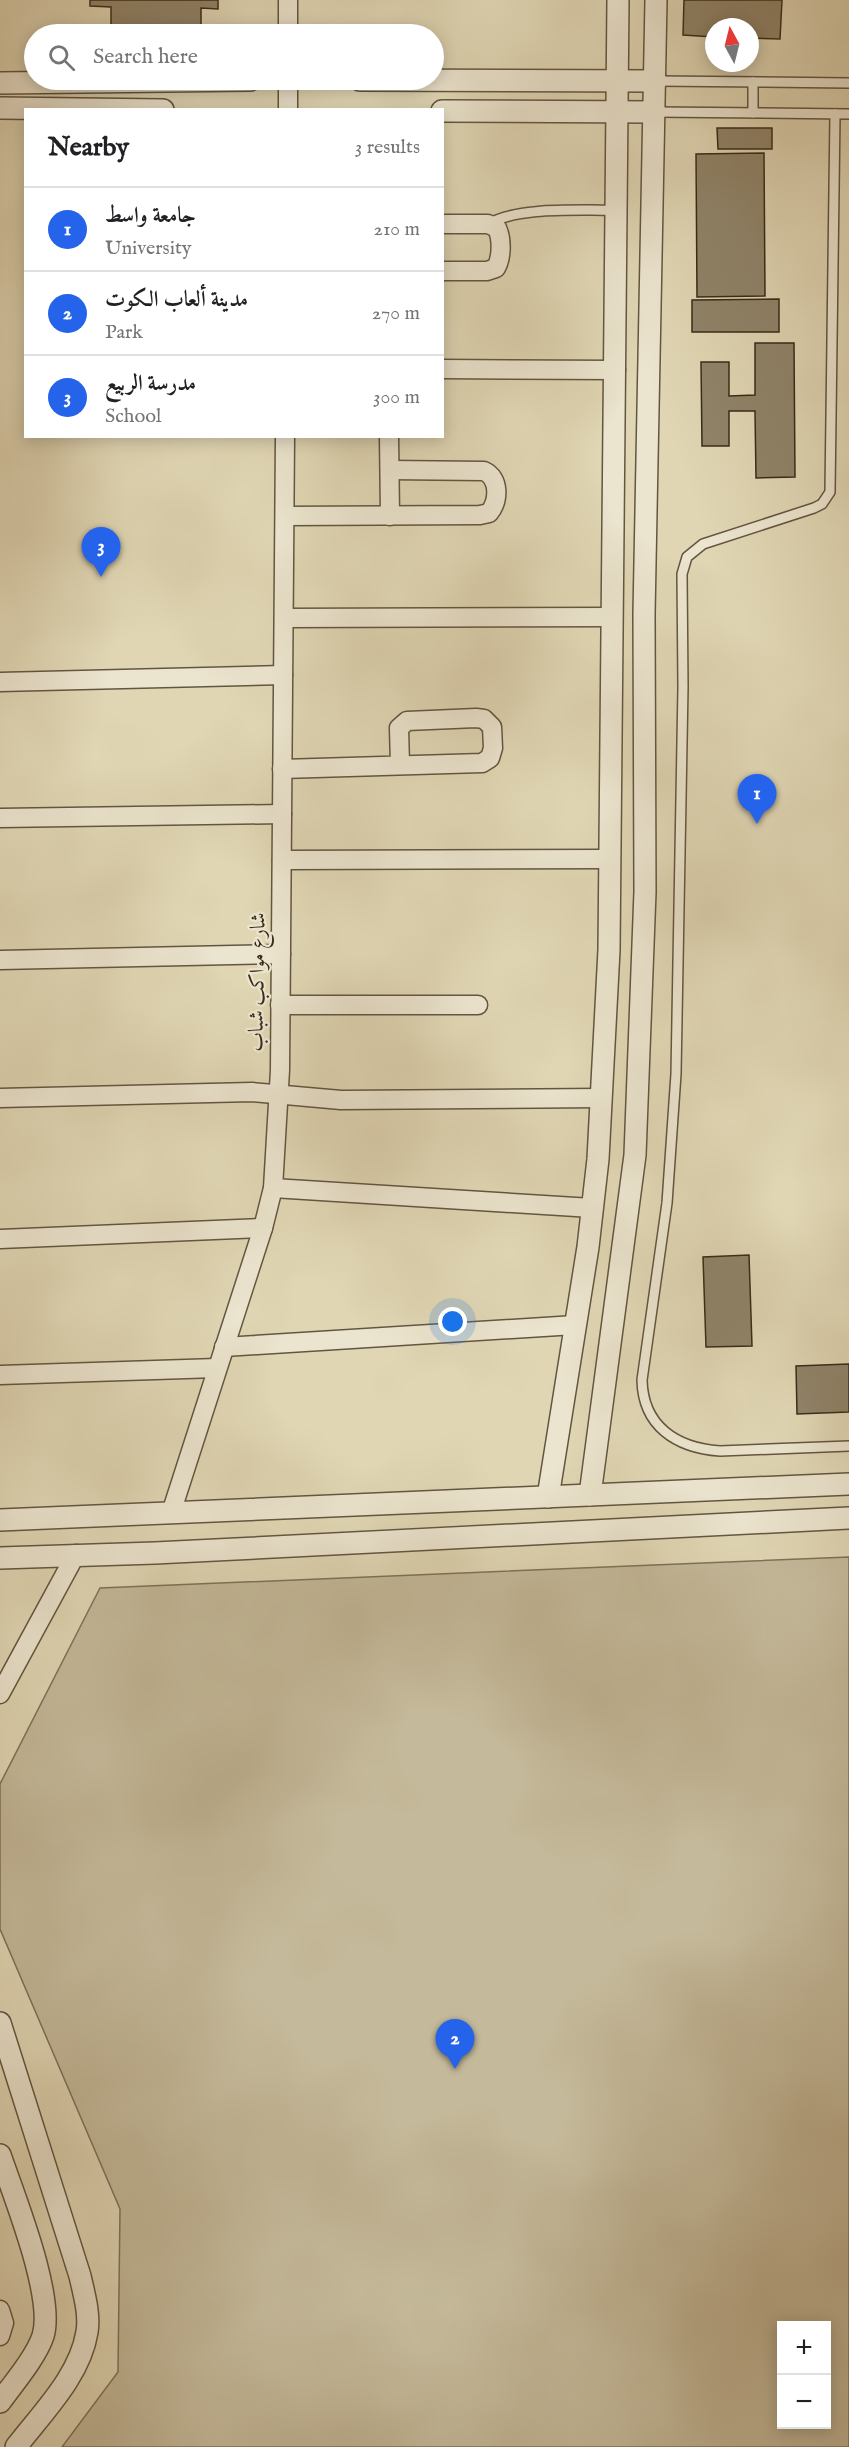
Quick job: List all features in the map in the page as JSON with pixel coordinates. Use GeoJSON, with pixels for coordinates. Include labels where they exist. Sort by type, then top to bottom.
{"type":"FeatureCollection","features":[{"type":"Feature","properties":{"kind":"street"},"geometry":{"type":"LineString","coordinates":[[288,0],[288,24]]}},
{"type":"Feature","properties":{"kind":"street"},"geometry":{"type":"LineString","coordinates":[[548,1497],[592,1209],[602,1098],[609,950],[619,112],[618,0]]}},
{"type":"Feature","properties":{"kind":"street"},"geometry":{"type":"LineString","coordinates":[[590,1495],[634,1155],[645,891],[644,614],[656,0]]}},
{"type":"Feature","properties":{"kind":"street"},"geometry":{"type":"LineString","coordinates":[[444,80],[656,81]]}},
{"type":"Feature","properties":{"kind":"street"},"geometry":{"type":"LineString","coordinates":[[0,83],[24,83]]}},
{"type":"Feature","properties":{"kind":"street"},"geometry":{"type":"LineString","coordinates":[[288,90],[288,108]]}},
{"type":"Feature","properties":{"kind":"street"},"geometry":{"type":"LineString","coordinates":[[0,108],[24,108]]}},
{"type":"Feature","properties":{"kind":"street"},"geometry":{"type":"LineString","coordinates":[[444,111],[655,112]]}},
{"type":"Feature","properties":{"kind":"street"},"geometry":{"type":"LineString","coordinates":[[444,224],[488,224],[497,228],[500,238],[500,258],[496,268],[487,271],[444,271]]}},
{"type":"Feature","properties":{"kind":"street"},"geometry":{"type":"LineString","coordinates":[[444,369],[616,370]]}},
{"type":"Feature","properties":{"kind":"street","name":"شارع مواكب شباب"},"geometry":{"type":"LineString","coordinates":[[171,1513],[263,1228],[273,1188],[278,1096],[281,954],[285,438]]}},
{"type":"Feature","properties":{"kind":"street"},"geometry":{"type":"LineString","coordinates":[[389,438],[390,516]]}},
{"type":"Feature","properties":{"kind":"street"},"geometry":{"type":"LineString","coordinates":[[285,516],[485,514],[492,510],[496,499],[495,482],[488,473],[479,469],[390,470]]}},
{"type":"Feature","properties":{"kind":"street"},"geometry":{"type":"LineString","coordinates":[[284,618],[613,617]]}},
{"type":"Feature","properties":{"kind":"street"},"geometry":{"type":"LineString","coordinates":[[0,682],[283,675]]}},
{"type":"Feature","properties":{"kind":"street"},"geometry":{"type":"LineString","coordinates":[[282,769],[400,765],[486,762],[494,748],[492,727],[484,719],[476,718],[407,721],[399,728],[400,765]]}},
{"type":"Feature","properties":{"kind":"street"},"geometry":{"type":"LineString","coordinates":[[0,818],[282,814]]}},
{"type":"Feature","properties":{"kind":"street"},"geometry":{"type":"LineString","coordinates":[[282,860],[610,859]]}},
{"type":"Feature","properties":{"kind":"street"},"geometry":{"type":"LineString","coordinates":[[0,960],[281,954]]}},
{"type":"Feature","properties":{"kind":"street"},"geometry":{"type":"LineString","coordinates":[[280,1005],[478,1005]]}},
{"type":"Feature","properties":{"kind":"street"},"geometry":{"type":"LineString","coordinates":[[0,1098],[252,1092],[341,1100],[602,1098]]}},
{"type":"Feature","properties":{"kind":"street"},"geometry":{"type":"LineString","coordinates":[[273,1188],[592,1209]]}},
{"type":"Feature","properties":{"kind":"street"},"geometry":{"type":"LineString","coordinates":[[0,1239],[263,1228]]}},
{"type":"Feature","properties":{"kind":"street"},"geometry":{"type":"LineString","coordinates":[[224,1347],[575,1325]]}},
{"type":"Feature","properties":{"kind":"street"},"geometry":{"type":"LineString","coordinates":[[0,1375],[217,1368]]}},
{"type":"Feature","properties":{"kind":"street"},"geometry":{"type":"LineString","coordinates":[[0,1520],[849,1484]]}},
{"type":"Feature","properties":{"kind":"street"},"geometry":{"type":"LineString","coordinates":[[0,1558],[155,1553],[849,1518]]}},
{"type":"Feature","properties":{"kind":"street"},"geometry":{"type":"LineString","coordinates":[[0,1694],[76,1554]]}},
{"type":"Feature","properties":{"kind":"street"},"geometry":{"type":"LineString","coordinates":[[0,2023],[80,2276],[88,2318],[88,2331],[75,2365],[62,2387],[16,2447]]}},
{"type":"Feature","properties":{"kind":"street"},"geometry":{"type":"LineString","coordinates":[[0,2155],[40,2277],[46,2310],[45,2325],[38,2348],[0,2402]]}},
{"type":"Feature","properties":{"kind":"street"},"geometry":{"type":"LineString","coordinates":[[0,2310],[4,2324],[0,2336]]}},
{"type":"Feature","properties":{"kind":"lane"},"geometry":{"type":"LineString","coordinates":[[656,81],[849,83]]}},
{"type":"Feature","properties":{"kind":"lane"},"geometry":{"type":"LineString","coordinates":[[753,82],[753,113]]}},
{"type":"Feature","properties":{"kind":"lane"},"geometry":{"type":"LineString","coordinates":[[655,112],[849,114]]}},
{"type":"Feature","properties":{"kind":"lane"},"geometry":{"type":"LineString","coordinates":[[835,114],[830,492],[822,504],[814,508],[703,544],[687,557],[682,574],[683,687],[676,1074],[667,1203],[642,1380],[643,1402],[647,1410],[661,1428],[686,1445],[702,1450],[720,1451],[849,1446]]}},
{"type":"Feature","properties":{"kind":"lane"},"geometry":{"type":"LineString","coordinates":[[488,224],[498,218],[517,213],[617,210]]}},
{"type":"Feature","properties":{"kind":"shaded area"},"geometry":{"type":"Polygon","coordinates":[[[849,1557],[849,2447],[62,2447],[118,2372],[120,2209],[0,1929],[0,1784],[100,1588],[849,1557]]]}},
{"type":"Feature","properties":{"kind":"building"},"geometry":{"type":"Polygon","coordinates":[[[90,0],[218,0],[218,9],[201,8],[201,24],[111,24],[111,7],[90,6],[90,0]]]}},
{"type":"Feature","properties":{"kind":"building"},"geometry":{"type":"Polygon","coordinates":[[[684,0],[782,0],[780,39],[759,38],[759,18],[705,18],[705,36],[683,35],[684,0]]]}},
{"type":"Feature","properties":{"kind":"building"},"geometry":{"type":"Polygon","coordinates":[[[717,128],[772,128],[772,149],[718,149],[717,128]]]}},
{"type":"Feature","properties":{"kind":"building"},"geometry":{"type":"Polygon","coordinates":[[[764,153],[765,296],[697,297],[696,154],[764,153]]]}},
{"type":"Feature","properties":{"kind":"building"},"geometry":{"type":"Polygon","coordinates":[[[779,299],[779,332],[692,332],[692,300],[779,299]]]}},
{"type":"Feature","properties":{"kind":"building"},"geometry":{"type":"Polygon","coordinates":[[[755,343],[794,343],[795,477],[756,478],[755,411],[729,411],[729,446],[702,446],[701,362],[729,362],[729,396],[755,395],[755,343]]]}},
{"type":"Feature","properties":{"kind":"building"},"geometry":{"type":"Polygon","coordinates":[[[749,1255],[752,1346],[706,1347],[703,1257],[749,1255]]]}},
{"type":"Feature","properties":{"kind":"building"},"geometry":{"type":"Polygon","coordinates":[[[849,1364],[849,1412],[797,1414],[796,1366],[849,1364]]]}},
{"type":"Feature","properties":{"kind":"place","name":"مدرسة الربيع"},"geometry":{"type":"Point","coordinates":[101,577]}},
{"type":"Feature","properties":{"kind":"place","name":"جامعة واسط"},"geometry":{"type":"Point","coordinates":[757,824]}},
{"type":"Feature","properties":{"kind":"place","name":"مدينة ألعاب الكوت"},"geometry":{"type":"Point","coordinates":[455,2069]}}]}
